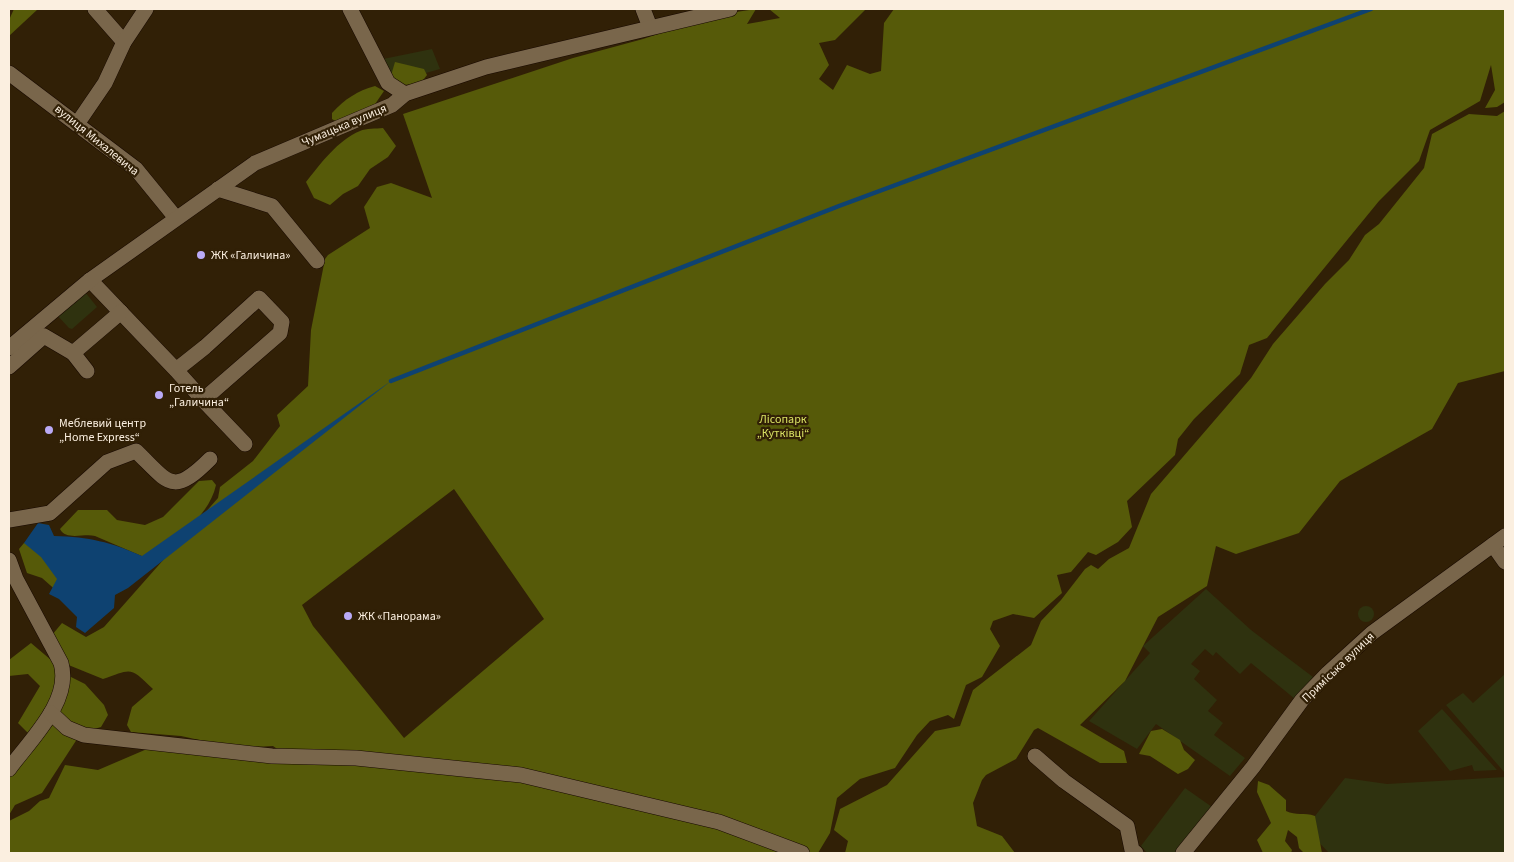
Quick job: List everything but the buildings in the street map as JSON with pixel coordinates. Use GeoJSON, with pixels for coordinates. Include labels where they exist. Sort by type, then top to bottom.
{"type":"FeatureCollection","features":[{"type":"Feature","properties":{"kind":"street"},"geometry":{"type":"LineString","coordinates":[[95,9],[124,42]]}},
{"type":"Feature","properties":{"kind":"street"},"geometry":{"type":"LineString","coordinates":[[77,124],[105,82],[124,42],[146,9]]}},
{"type":"Feature","properties":{"kind":"street"},"geometry":{"type":"LineString","coordinates":[[350,9],[388,83],[405,94]]}},
{"type":"Feature","properties":{"kind":"street"},"geometry":{"type":"LineString","coordinates":[[644,9],[650,26]]}},
{"type":"Feature","properties":{"kind":"street","name":"Чумацька вулиця"},"geometry":{"type":"LineString","coordinates":[[11,342],[90,280],[255,163],[392,105],[405,94],[486,67],[650,26],[730,9]]}},
{"type":"Feature","properties":{"kind":"street","name":"вулиця Михалевича"},"geometry":{"type":"LineString","coordinates":[[9,72],[136,169],[176,218]]}},
{"type":"Feature","properties":{"kind":"street"},"geometry":{"type":"LineString","coordinates":[[218,189],[272,206],[317,261]]}},
{"type":"Feature","properties":{"kind":"street"},"geometry":{"type":"LineString","coordinates":[[90,280],[245,444]]}},
{"type":"Feature","properties":{"kind":"street"},"geometry":{"type":"LineString","coordinates":[[176,370],[205,347],[259,298],[282,322],[280,333],[203,400]]}},
{"type":"Feature","properties":{"kind":"street"},"geometry":{"type":"LineString","coordinates":[[73,353],[121,312]]}},
{"type":"Feature","properties":{"kind":"street"},"geometry":{"type":"LineString","coordinates":[[9,368],[44,336],[73,353],[88,371]]}},
{"type":"Feature","properties":{"kind":"street"},"geometry":{"type":"LineString","coordinates":[[9,520],[37,517],[50,513],[107,462],[136,451],[174,484],[189,478],[210,460]]}},
{"type":"Feature","properties":{"kind":"street"},"geometry":{"type":"LineString","coordinates":[[1499,540],[1505,562]]}},
{"type":"Feature","properties":{"kind":"street","name":"Приміська вулиця"},"geometry":{"type":"LineString","coordinates":[[1183,853],[1253,767],[1302,700],[1328,673],[1372,633],[1499,540]]}},
{"type":"Feature","properties":{"kind":"street"},"geometry":{"type":"LineString","coordinates":[[9,560],[16,579],[61,663],[64,674],[58,700],[51,713],[9,769]]}},
{"type":"Feature","properties":{"kind":"street"},"geometry":{"type":"LineString","coordinates":[[51,713],[67,728],[84,735],[272,756],[356,758],[521,775],[719,822],[802,853]]}},
{"type":"Feature","properties":{"kind":"street"},"geometry":{"type":"LineString","coordinates":[[1035,756],[1064,781],[1127,826],[1132,850],[1136,853]]}},
{"type":"Feature","properties":{"kind":"green space"},"geometry":{"type":"Polygon","coordinates":[[[14,9],[38,9],[9,36],[9,20],[14,9]]]}},
{"type":"Feature","properties":{"kind":"green space","name":"Лісопарк „Кутківці“"},"geometry":{"type":"Polygon","coordinates":[[[756,9],[747,24],[780,18],[769,9],[866,9],[835,40],[819,43],[829,65],[819,79],[833,90],[847,65],[870,74],[881,71],[884,23],[894,9],[1505,9],[1505,102],[1497,107],[1485,108],[1495,90],[1491,65],[1480,101],[1430,130],[1419,161],[1379,201],[1267,338],[1249,345],[1240,374],[1194,419],[1178,439],[1175,455],[1127,501],[1132,527],[1118,542],[1096,555],[1088,552],[1071,572],[1057,575],[1062,593],[1034,618],[1013,614],[993,621],[990,629],[1000,646],[982,677],[966,685],[954,719],[948,715],[930,721],[917,735],[895,768],[860,779],[837,798],[830,833],[818,853],[9,853],[9,821],[29,811],[40,801],[49,798],[65,765],[98,770],[147,749],[286,755],[273,746],[236,748],[181,736],[131,732],[127,725],[132,707],[153,689],[135,673],[120,673],[103,679],[66,664],[52,635],[62,623],[86,637],[104,627],[218,498],[220,487],[253,461],[280,426],[277,415],[308,386],[311,330],[325,259],[328,255],[370,228],[364,207],[377,187],[391,183],[432,198],[403,114],[573,58],[643,39],[716,15],[756,9]],[[454,489],[302,605],[313,626],[404,738],[544,619],[454,489]]]}},
{"type":"Feature","properties":{"kind":"green space"},"geometry":{"type":"Polygon","coordinates":[[[432,49],[440,69],[394,82],[383,59],[432,49]]]}},
{"type":"Feature","properties":{"kind":"green space"},"geometry":{"type":"Polygon","coordinates":[[[395,62],[424,69],[427,75],[420,84],[401,85],[390,79],[395,62]]]}},
{"type":"Feature","properties":{"kind":"green space"},"geometry":{"type":"Polygon","coordinates":[[[375,86],[384,91],[371,110],[337,122],[332,119],[332,113],[347,100],[363,90],[375,86]]]}},
{"type":"Feature","properties":{"kind":"green space"},"geometry":{"type":"Polygon","coordinates":[[[1505,111],[1505,371],[1458,383],[1432,429],[1340,481],[1299,533],[1236,554],[1216,546],[1207,586],[1158,617],[1125,681],[1080,725],[1124,751],[1127,763],[1100,763],[1038,728],[1034,730],[1016,759],[986,775],[982,780],[973,803],[977,826],[1002,836],[1015,853],[845,853],[848,841],[834,830],[840,809],[887,785],[935,731],[960,726],[973,690],[1031,645],[1041,621],[1061,600],[1085,569],[1091,565],[1098,569],[1109,559],[1129,548],[1151,494],[1251,378],[1273,344],[1325,284],[1349,260],[1365,235],[1379,224],[1424,168],[1432,134],[1469,114],[1497,116],[1505,111]]]}},
{"type":"Feature","properties":{"kind":"green space"},"geometry":{"type":"Polygon","coordinates":[[[383,128],[396,146],[388,157],[370,169],[358,186],[343,194],[330,205],[314,198],[306,182],[330,153],[344,140],[360,131],[383,128]]]}},
{"type":"Feature","properties":{"kind":"green space"},"geometry":{"type":"Polygon","coordinates":[[[85,292],[97,307],[72,329],[69,328],[57,315],[85,292]]]}},
{"type":"Feature","properties":{"kind":"green space"},"geometry":{"type":"Polygon","coordinates":[[[212,480],[216,485],[212,497],[199,517],[151,560],[95,536],[66,535],[60,529],[78,510],[107,510],[117,520],[145,525],[163,517],[199,481],[212,480]]]}},
{"type":"Feature","properties":{"kind":"green space"},"geometry":{"type":"Polygon","coordinates":[[[24,543],[32,544],[65,576],[59,593],[42,578],[27,573],[19,549],[24,543]]]}},
{"type":"Feature","properties":{"kind":"green space"},"geometry":{"type":"Polygon","coordinates":[[[1206,589],[1251,630],[1313,677],[1295,699],[1251,663],[1240,674],[1216,652],[1213,656],[1205,649],[1191,664],[1200,671],[1194,679],[1217,700],[1208,711],[1223,723],[1214,735],[1245,758],[1230,776],[1156,724],[1137,749],[1089,721],[1150,653],[1143,646],[1206,589]]]}},
{"type":"Feature","properties":{"kind":"green space"},"geometry":{"type":"Polygon","coordinates":[[[1366,606],[1372,608],[1374,614],[1372,620],[1366,622],[1360,620],[1358,614],[1360,608],[1366,606]]]}},
{"type":"Feature","properties":{"kind":"green space"},"geometry":{"type":"Polygon","coordinates":[[[31,643],[71,677],[85,684],[104,705],[108,715],[101,727],[81,733],[42,793],[15,805],[9,815],[9,778],[38,743],[18,723],[40,686],[28,674],[9,676],[9,660],[31,643]]]}},
{"type":"Feature","properties":{"kind":"green space"},"geometry":{"type":"Polygon","coordinates":[[[1505,674],[1505,773],[1446,705],[1463,693],[1473,703],[1505,674]]]}},
{"type":"Feature","properties":{"kind":"green space"},"geometry":{"type":"Polygon","coordinates":[[[1442,709],[1497,770],[1474,771],[1472,765],[1450,771],[1418,731],[1442,709]]]}},
{"type":"Feature","properties":{"kind":"green space"},"geometry":{"type":"Polygon","coordinates":[[[1162,729],[1180,740],[1184,750],[1195,760],[1188,769],[1178,774],[1150,756],[1139,754],[1151,731],[1162,729]]]}},
{"type":"Feature","properties":{"kind":"green space"},"geometry":{"type":"Polygon","coordinates":[[[1505,777],[1505,853],[1329,853],[1312,835],[1315,816],[1345,778],[1387,784],[1505,777]]]}},
{"type":"Feature","properties":{"kind":"green space"},"geometry":{"type":"Polygon","coordinates":[[[1258,781],[1269,785],[1286,800],[1286,811],[1315,816],[1322,853],[1304,853],[1299,848],[1297,837],[1288,830],[1285,841],[1292,850],[1291,853],[1263,853],[1257,840],[1271,823],[1257,792],[1258,781]]]}},
{"type":"Feature","properties":{"kind":"green space"},"geometry":{"type":"Polygon","coordinates":[[[1185,788],[1212,807],[1177,853],[1147,853],[1141,846],[1185,788]]]}},
{"type":"Feature","properties":{"kind":"water"},"geometry":{"type":"Polygon","coordinates":[[[391,381],[128,588],[115,595],[114,608],[85,633],[76,627],[77,617],[59,599],[49,594],[57,579],[41,557],[24,543],[38,523],[49,525],[54,536],[100,541],[142,556],[391,381]]]}},
{"type":"Feature","properties":{"kind":"waterway"},"geometry":{"type":"LineString","coordinates":[[391,381],[839,206],[1371,9]]}},
{"type":"Feature","properties":{"kind":"place","name":"ЖК «Галичина»"},"geometry":{"type":"Point","coordinates":[201,255]}},
{"type":"Feature","properties":{"kind":"place","name":"Готель „Галичина“"},"geometry":{"type":"Point","coordinates":[159,395]}},
{"type":"Feature","properties":{"kind":"place","name":"Меблевий центр „Home Express“"},"geometry":{"type":"Point","coordinates":[49,430]}},
{"type":"Feature","properties":{"kind":"place","name":"ЖК «Панорама»"},"geometry":{"type":"Point","coordinates":[348,616]}}]}
